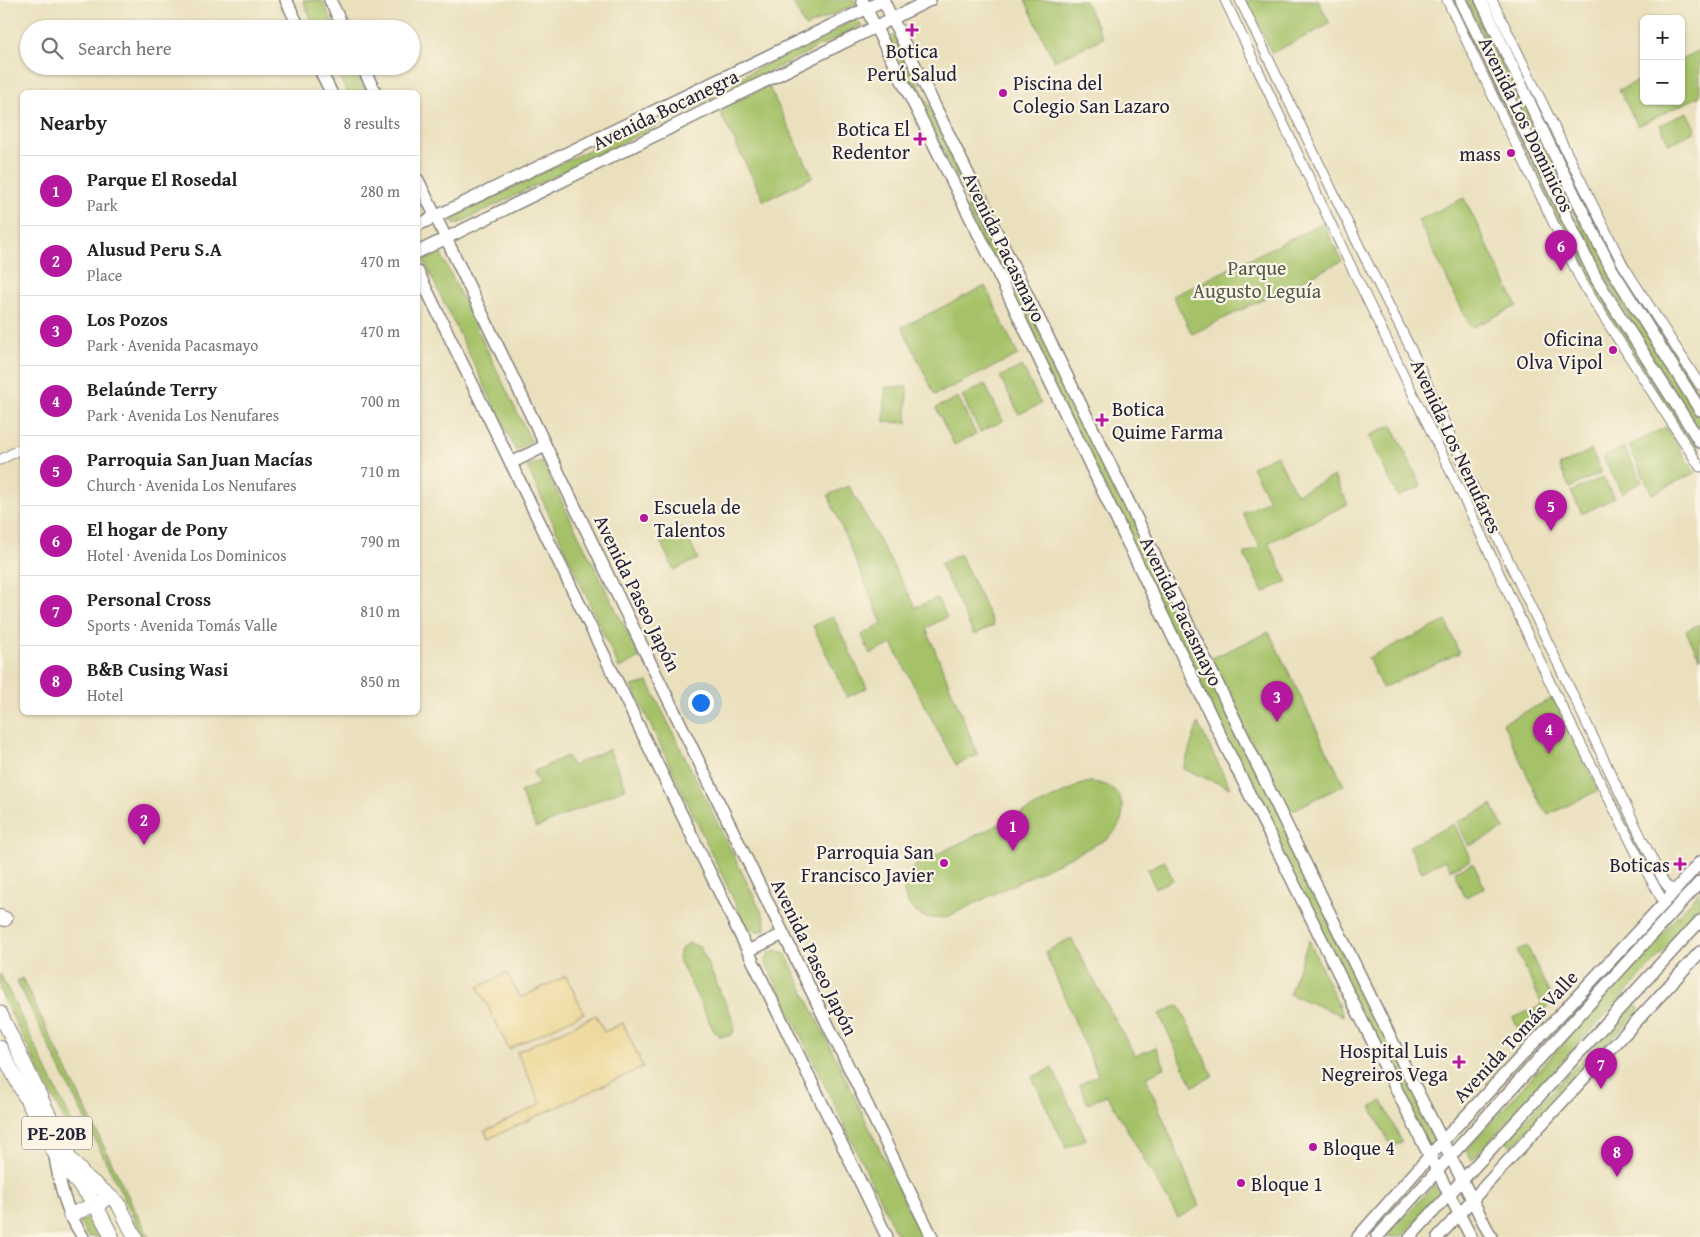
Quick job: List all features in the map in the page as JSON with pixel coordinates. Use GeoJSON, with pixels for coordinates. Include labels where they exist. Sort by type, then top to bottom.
{"type":"FeatureCollection","features":[{"type":"Feature","properties":{"kind":"highway","name":"PE-20B"},"geometry":{"type":"LineString","coordinates":[[0,1013],[21,1056],[59,1150],[60,1163],[80,1184],[94,1204],[112,1237]]}},
{"type":"Feature","properties":{"kind":"highway","name":"PE-20B"},"geometry":{"type":"LineString","coordinates":[[0,1048],[59,1150],[85,1176],[118,1203],[135,1237]]}},
{"type":"Feature","properties":{"kind":"highway"},"geometry":{"type":"LineString","coordinates":[[7,1062],[21,1056]]}},
{"type":"Feature","properties":{"kind":"highway"},"geometry":{"type":"LineString","coordinates":[[70,1215],[102,1201],[118,1203]]}},
{"type":"Feature","properties":{"kind":"main road"},"geometry":{"type":"LineString","coordinates":[[286,0],[296,20]]}},
{"type":"Feature","properties":{"kind":"main road"},"geometry":{"type":"LineString","coordinates":[[330,0],[340,20]]}},
{"type":"Feature","properties":{"kind":"main road","name":"Avenida Bocanegra"},"geometry":{"type":"LineString","coordinates":[[420,224],[865,5],[883,0]]}},
{"type":"Feature","properties":{"kind":"main road","name":"Avenida Pacasmayo"},"geometry":{"type":"LineString","coordinates":[[883,0],[1442,1143],[1491,1237]]}},
{"type":"Feature","properties":{"kind":"main road","name":"Avenida Bocanegra"},"geometry":{"type":"LineString","coordinates":[[420,251],[930,0]]}},
{"type":"Feature","properties":{"kind":"main road","name":"Avenida Los Dominicos"},"geometry":{"type":"LineString","coordinates":[[1461,0],[1597,280],[1700,442]]}},
{"type":"Feature","properties":{"kind":"main road","name":"Avenida Los Dominicos"},"geometry":{"type":"LineString","coordinates":[[1481,0],[1553,152],[1611,268],[1700,410]]}},
{"type":"Feature","properties":{"kind":"main road","name":"Avenida Pacasmayo"},"geometry":{"type":"LineString","coordinates":[[865,5],[1227,748],[1471,1237]]}},
{"type":"Feature","properties":{"kind":"main road"},"geometry":{"type":"LineString","coordinates":[[322,75],[330,90]]}},
{"type":"Feature","properties":{"kind":"main road"},"geometry":{"type":"LineString","coordinates":[[366,75],[374,90]]}},
{"type":"Feature","properties":{"kind":"main road","name":"Avenida Paseo Japón"},"geometry":{"type":"LineString","coordinates":[[420,184],[545,446],[932,1237]]}},
{"type":"Feature","properties":{"kind":"main road"},"geometry":{"type":"LineString","coordinates":[[420,276],[887,1237]]}},
{"type":"Feature","properties":{"kind":"main road"},"geometry":{"type":"LineString","coordinates":[[1022,325],[1038,317]]}},
{"type":"Feature","properties":{"kind":"main road"},"geometry":{"type":"LineString","coordinates":[[510,463],[545,446]]}},
{"type":"Feature","properties":{"kind":"main road"},"geometry":{"type":"LineString","coordinates":[[1227,748],[1245,740]]}},
{"type":"Feature","properties":{"kind":"main road","name":"Avenida Tomás Valle"},"geometry":{"type":"LineString","coordinates":[[1358,1237],[1442,1143],[1664,904],[1700,862]]}},
{"type":"Feature","properties":{"kind":"main road","name":"Avenida Tomás Valle"},"geometry":{"type":"LineString","coordinates":[[1377,1237],[1700,882]]}},
{"type":"Feature","properties":{"kind":"main road"},"geometry":{"type":"LineString","coordinates":[[1410,1237],[1700,922]]}},
{"type":"Feature","properties":{"kind":"main road"},"geometry":{"type":"LineString","coordinates":[[748,951],[783,934]]}},
{"type":"Feature","properties":{"kind":"main road"},"geometry":{"type":"LineString","coordinates":[[1438,1237],[1680,971],[1700,952]]}},
{"type":"Feature","properties":{"kind":"main road"},"geometry":{"type":"LineString","coordinates":[[1350,996],[1366,988]]}},
{"type":"Feature","properties":{"kind":"main road"},"geometry":{"type":"LineString","coordinates":[[59,1150],[60,1188],[70,1215],[83,1237]]}},
{"type":"Feature","properties":{"kind":"street","name":"Avenida Los Nenufares"},"geometry":{"type":"LineString","coordinates":[[1224,0],[1401,367],[1554,691],[1633,848],[1664,904]]}},
{"type":"Feature","properties":{"kind":"street","name":"Avenida Los Nenufares"},"geometry":{"type":"LineString","coordinates":[[1240,0],[1417,361],[1473,486],[1642,838],[1664,882],[1668,887],[1676,890]]}},
{"type":"Feature","properties":{"kind":"street","name":"Avenida Los Dominicos"},"geometry":{"type":"LineString","coordinates":[[1446,0],[1582,283],[1700,467]]}},
{"type":"Feature","properties":{"kind":"street","name":"Avenida Los Dominicos"},"geometry":{"type":"LineString","coordinates":[[1492,0],[1623,265],[1700,385]]}},
{"type":"Feature","properties":{"kind":"street"},"geometry":{"type":"LineString","coordinates":[[0,460],[20,449]]}},
{"type":"Feature","properties":{"kind":"green space"},"geometry":{"type":"Polygon","coordinates":[[[303,0],[322,0],[332,20],[312,20],[303,0]]]}},
{"type":"Feature","properties":{"kind":"green space"},"geometry":{"type":"Polygon","coordinates":[[[792,0],[855,0],[857,4],[805,27],[792,0]]]}},
{"type":"Feature","properties":{"kind":"green space"},"geometry":{"type":"Polygon","coordinates":[[[1025,0],[1084,0],[1103,38],[1054,61],[1025,0]]]}},
{"type":"Feature","properties":{"kind":"green space"},"geometry":{"type":"Polygon","coordinates":[[[1246,0],[1318,0],[1330,24],[1272,53],[1246,0]]]}},
{"type":"Feature","properties":{"kind":"green space"},"geometry":{"type":"Polygon","coordinates":[[[1451,0],[1457,0],[1608,305],[1700,449],[1700,461],[1582,273],[1451,0]]]}},
{"type":"Feature","properties":{"kind":"green space"},"geometry":{"type":"Polygon","coordinates":[[[1466,0],[1476,0],[1660,353],[1700,416],[1700,432],[1652,358],[1612,288],[1466,0]]]}},
{"type":"Feature","properties":{"kind":"green space"},"geometry":{"type":"Polygon","coordinates":[[[856,19],[862,25],[735,89],[731,82],[856,19]]]}},
{"type":"Feature","properties":{"kind":"green space"},"geometry":{"type":"Polygon","coordinates":[[[894,35],[974,197],[972,198],[966,197],[889,39],[894,35]]]}},
{"type":"Feature","properties":{"kind":"green space"},"geometry":{"type":"Polygon","coordinates":[[[1700,50],[1700,96],[1685,103],[1685,60],[1685,58],[1700,50]]]}},
{"type":"Feature","properties":{"kind":"green space"},"geometry":{"type":"Polygon","coordinates":[[[338,75],[358,75],[365,90],[346,90],[338,75]]]}},
{"type":"Feature","properties":{"kind":"green space"},"geometry":{"type":"Polygon","coordinates":[[[1640,80],[1640,105],[1681,105],[1638,126],[1619,90],[1640,80]]]}},
{"type":"Feature","properties":{"kind":"green space"},"geometry":{"type":"Polygon","coordinates":[[[768,85],[813,177],[764,201],[719,110],[768,85]]]}},
{"type":"Feature","properties":{"kind":"green space"},"geometry":{"type":"Polygon","coordinates":[[[710,91],[714,98],[455,225],[451,217],[710,91]]]}},
{"type":"Feature","properties":{"kind":"green space"},"geometry":{"type":"Polygon","coordinates":[[[1687,112],[1696,131],[1669,144],[1660,125],[1687,112]]]}},
{"type":"Feature","properties":{"kind":"green space"},"geometry":{"type":"Polygon","coordinates":[[[1464,198],[1517,306],[1471,328],[1418,220],[1464,198]]]}},
{"type":"Feature","properties":{"kind":"green space"},"geometry":{"type":"Polygon","coordinates":[[[980,200],[1442,1143],[1429,1155],[965,208],[980,200]]]}},
{"type":"Feature","properties":{"kind":"green space","name":"Parque Augusto Leguía"},"geometry":{"type":"Polygon","coordinates":[[[1323,223],[1342,261],[1192,334],[1173,296],[1323,223]]]}},
{"type":"Feature","properties":{"kind":"green space"},"geometry":{"type":"Polygon","coordinates":[[[440,252],[531,441],[516,451],[424,261],[440,252]]]}},
{"type":"Feature","properties":{"kind":"green space"},"geometry":{"type":"Polygon","coordinates":[[[1620,269],[1700,394],[1700,402],[1616,272],[1620,269]]]}},
{"type":"Feature","properties":{"kind":"green space"},"geometry":{"type":"Polygon","coordinates":[[[985,286],[1018,355],[935,395],[902,327],[985,286]]]}},
{"type":"Feature","properties":{"kind":"green space"},"geometry":{"type":"Polygon","coordinates":[[[1022,366],[1041,404],[1019,414],[1000,377],[1022,366]]]}},
{"type":"Feature","properties":{"kind":"green space"},"geometry":{"type":"Polygon","coordinates":[[[985,384],[1003,421],[980,432],[962,396],[985,384]]]}},
{"type":"Feature","properties":{"kind":"green space"},"geometry":{"type":"Polygon","coordinates":[[[885,387],[907,387],[907,423],[884,422],[885,387]]]}},
{"type":"Feature","properties":{"kind":"green space"},"geometry":{"type":"Polygon","coordinates":[[[958,397],[976,434],[954,445],[936,408],[958,397]]]}},
{"type":"Feature","properties":{"kind":"green space"},"geometry":{"type":"Polygon","coordinates":[[[1392,425],[1421,486],[1398,497],[1369,436],[1392,425]]]}},
{"type":"Feature","properties":{"kind":"green space"},"geometry":{"type":"Polygon","coordinates":[[[1666,427],[1695,473],[1652,494],[1629,446],[1666,427]]]}},
{"type":"Feature","properties":{"kind":"green space"},"geometry":{"type":"Polygon","coordinates":[[[1624,447],[1642,482],[1622,493],[1603,457],[1624,447]]]}},
{"type":"Feature","properties":{"kind":"green space"},"geometry":{"type":"Polygon","coordinates":[[[1591,450],[1602,472],[1570,488],[1559,466],[1591,450]]]}},
{"type":"Feature","properties":{"kind":"green space"},"geometry":{"type":"Polygon","coordinates":[[[1277,455],[1296,494],[1334,476],[1348,504],[1268,543],[1287,581],[1263,593],[1244,554],[1260,547],[1243,513],[1269,500],[1252,467],[1277,455]]]}},
{"type":"Feature","properties":{"kind":"green space"},"geometry":{"type":"Polygon","coordinates":[[[542,462],[640,658],[619,668],[527,466],[542,462]]]}},
{"type":"Feature","properties":{"kind":"green space"},"geometry":{"type":"Polygon","coordinates":[[[1603,477],[1614,498],[1582,514],[1571,492],[1603,477]]]}},
{"type":"Feature","properties":{"kind":"green space"},"geometry":{"type":"Polygon","coordinates":[[[849,486],[916,607],[937,598],[947,617],[926,628],[978,755],[956,765],[892,644],[870,654],[862,635],[882,623],[828,495],[849,486]]]}},
{"type":"Feature","properties":{"kind":"green space"},"geometry":{"type":"Polygon","coordinates":[[[683,527],[698,559],[674,570],[659,539],[683,527]]]}},
{"type":"Feature","properties":{"kind":"green space"},"geometry":{"type":"Polygon","coordinates":[[[960,554],[994,625],[974,635],[940,564],[960,554]]]}},
{"type":"Feature","properties":{"kind":"green space"},"geometry":{"type":"Polygon","coordinates":[[[833,616],[867,688],[847,697],[813,626],[833,616]]]}},
{"type":"Feature","properties":{"kind":"green space"},"geometry":{"type":"Polygon","coordinates":[[[1446,621],[1459,653],[1382,688],[1368,658],[1446,621]]]}},
{"type":"Feature","properties":{"kind":"green space"},"geometry":{"type":"Polygon","coordinates":[[[1700,624],[1700,659],[1686,631],[1700,624]]]}},
{"type":"Feature","properties":{"kind":"green space"},"geometry":{"type":"Polygon","coordinates":[[[1269,632],[1344,785],[1287,813],[1210,659],[1269,632]]]}},
{"type":"Feature","properties":{"kind":"green space"},"geometry":{"type":"Polygon","coordinates":[[[648,682],[765,919],[765,930],[748,930],[632,686],[648,682]]]}},
{"type":"Feature","properties":{"kind":"green space"},"geometry":{"type":"Polygon","coordinates":[[[1553,698],[1599,790],[1548,815],[1541,805],[1503,723],[1553,698]]]}},
{"type":"Feature","properties":{"kind":"green space"},"geometry":{"type":"Polygon","coordinates":[[[1198,723],[1230,788],[1183,769],[1198,723]]]}},
{"type":"Feature","properties":{"kind":"green space"},"geometry":{"type":"Polygon","coordinates":[[[609,749],[626,788],[536,828],[520,792],[539,784],[533,772],[567,756],[572,766],[609,749]]]}},
{"type":"Feature","properties":{"kind":"green space"},"geometry":{"type":"Polygon","coordinates":[[[1090,782],[1111,788],[1118,795],[1122,803],[1121,821],[1107,839],[947,917],[934,918],[922,916],[913,910],[907,902],[904,893],[905,882],[910,872],[919,863],[1082,784],[1090,782]]]}},
{"type":"Feature","properties":{"kind":"green space"},"geometry":{"type":"Polygon","coordinates":[[[1492,805],[1504,829],[1469,846],[1457,822],[1492,805]]]}},
{"type":"Feature","properties":{"kind":"green space"},"geometry":{"type":"Polygon","coordinates":[[[1454,824],[1471,860],[1450,870],[1445,860],[1422,872],[1409,846],[1454,824]]]}},
{"type":"Feature","properties":{"kind":"green space"},"geometry":{"type":"Polygon","coordinates":[[[1165,861],[1173,880],[1155,888],[1147,869],[1165,861]]]}},
{"type":"Feature","properties":{"kind":"green space"},"geometry":{"type":"Polygon","coordinates":[[[1473,863],[1485,888],[1465,897],[1455,871],[1473,863]]]}},
{"type":"Feature","properties":{"kind":"green space"},"geometry":{"type":"Polygon","coordinates":[[[1700,891],[1700,912],[1472,1160],[1466,1150],[1700,891]]]}},
{"type":"Feature","properties":{"kind":"green space"},"geometry":{"type":"Polygon","coordinates":[[[1071,938],[1135,1056],[1156,1047],[1165,1067],[1146,1077],[1199,1206],[1178,1218],[1107,1095],[1088,1104],[1079,1085],[1098,1075],[1045,952],[1071,938]]]}},
{"type":"Feature","properties":{"kind":"green space"},"geometry":{"type":"Polygon","coordinates":[[[1309,940],[1343,1016],[1289,994],[1309,940]]]}},
{"type":"Feature","properties":{"kind":"green space"},"geometry":{"type":"Polygon","coordinates":[[[689,943],[700,947],[735,1024],[733,1033],[729,1036],[719,1036],[714,1031],[678,958],[681,949],[689,943]]]}},
{"type":"Feature","properties":{"kind":"green space"},"geometry":{"type":"Polygon","coordinates":[[[1527,946],[1553,1001],[1524,1033],[1517,1027],[1513,1018],[1542,1005],[1517,951],[1527,946]]]}},
{"type":"Feature","properties":{"kind":"green space"},"geometry":{"type":"Polygon","coordinates":[[[775,950],[785,953],[922,1237],[898,1237],[765,961],[769,953],[775,950]]]}},
{"type":"Feature","properties":{"kind":"green space"},"geometry":{"type":"Polygon","coordinates":[[[0,973],[81,1141],[76,1144],[0,991],[0,973]]]}},
{"type":"Feature","properties":{"kind":"green space"},"geometry":{"type":"Polygon","coordinates":[[[22,978],[149,1237],[143,1237],[17,981],[22,978]]]}},
{"type":"Feature","properties":{"kind":"green space"},"geometry":{"type":"Polygon","coordinates":[[[1635,1004],[1640,1009],[1512,1147],[1505,1141],[1635,1004]]]}},
{"type":"Feature","properties":{"kind":"green space"},"geometry":{"type":"Polygon","coordinates":[[[1179,1005],[1213,1076],[1193,1086],[1159,1014],[1179,1005]]]}},
{"type":"Feature","properties":{"kind":"green space"},"geometry":{"type":"Polygon","coordinates":[[[1052,1068],[1086,1139],[1066,1148],[1032,1077],[1052,1068]]]}},
{"type":"Feature","properties":{"kind":"green space"},"geometry":{"type":"Polygon","coordinates":[[[1382,1101],[1402,1142],[1391,1147],[1371,1107],[1382,1101]]]}},
{"type":"Feature","properties":{"kind":"green space"},"geometry":{"type":"Polygon","coordinates":[[[1433,1186],[1440,1190],[1440,1195],[1401,1237],[1385,1237],[1433,1186]]]}},
{"type":"Feature","properties":{"kind":"green space"},"geometry":{"type":"Polygon","coordinates":[[[94,1218],[104,1237],[88,1237],[79,1221],[94,1218]]]}},
{"type":"Feature","properties":{"kind":"sand"},"geometry":{"type":"Polygon","coordinates":[[[507,973],[520,998],[566,976],[584,1013],[509,1049],[478,987],[507,973]]]}},
{"type":"Feature","properties":{"kind":"sand"},"geometry":{"type":"Polygon","coordinates":[[[596,1015],[604,1032],[623,1023],[643,1067],[488,1139],[485,1131],[541,1104],[517,1052],[596,1015]]]}},
{"type":"Feature","properties":{"kind":"place","name":"Botica Perú Salud"},"geometry":{"type":"Point","coordinates":[912,30]}},
{"type":"Feature","properties":{"kind":"place","name":"Piscina del Colegio San Lazaro"},"geometry":{"type":"Point","coordinates":[1003,93]}},
{"type":"Feature","properties":{"kind":"place","name":"Botica El Redentor"},"geometry":{"type":"Point","coordinates":[920,139]}},
{"type":"Feature","properties":{"kind":"place","name":"mass"},"geometry":{"type":"Point","coordinates":[1511,153]}},
{"type":"Feature","properties":{"kind":"place","name":"El hogar de Pony"},"geometry":{"type":"Point","coordinates":[1561,271]}},
{"type":"Feature","properties":{"kind":"place","name":"Oficina Olva Vipol"},"geometry":{"type":"Point","coordinates":[1613,350]}},
{"type":"Feature","properties":{"kind":"place","name":"Botica Quime Farma"},"geometry":{"type":"Point","coordinates":[1102,420]}},
{"type":"Feature","properties":{"kind":"place","name":"Escuela de Talentos"},"geometry":{"type":"Point","coordinates":[644,518]}},
{"type":"Feature","properties":{"kind":"place","name":"Parroquia San Juan Macías"},"geometry":{"type":"Point","coordinates":[1551,531]}},
{"type":"Feature","properties":{"kind":"place","name":"Los Pozos"},"geometry":{"type":"Point","coordinates":[1277,722]}},
{"type":"Feature","properties":{"kind":"place","name":"Belaúnde Terry"},"geometry":{"type":"Point","coordinates":[1549,754]}},
{"type":"Feature","properties":{"kind":"place","name":"Alusud Peru S.A"},"geometry":{"type":"Point","coordinates":[144,845]}},
{"type":"Feature","properties":{"kind":"place","name":"Parque El Rosedal"},"geometry":{"type":"Point","coordinates":[1013,851]}},
{"type":"Feature","properties":{"kind":"place","name":"Parroquia San Francisco Javier"},"geometry":{"type":"Point","coordinates":[944,863]}},
{"type":"Feature","properties":{"kind":"place","name":"Boticas"},"geometry":{"type":"Point","coordinates":[1680,864]}},
{"type":"Feature","properties":{"kind":"place","name":"Hospital Luis Negreiros Vega"},"geometry":{"type":"Point","coordinates":[1459,1062]}},
{"type":"Feature","properties":{"kind":"place","name":"Personal Cross"},"geometry":{"type":"Point","coordinates":[1601,1089]}},
{"type":"Feature","properties":{"kind":"place","name":"Bloque 4"},"geometry":{"type":"Point","coordinates":[1313,1147]}},
{"type":"Feature","properties":{"kind":"place","name":"B&B Cusing Wasi"},"geometry":{"type":"Point","coordinates":[1617,1177]}},
{"type":"Feature","properties":{"kind":"place","name":"Bloque 1"},"geometry":{"type":"Point","coordinates":[1241,1183]}}]}
